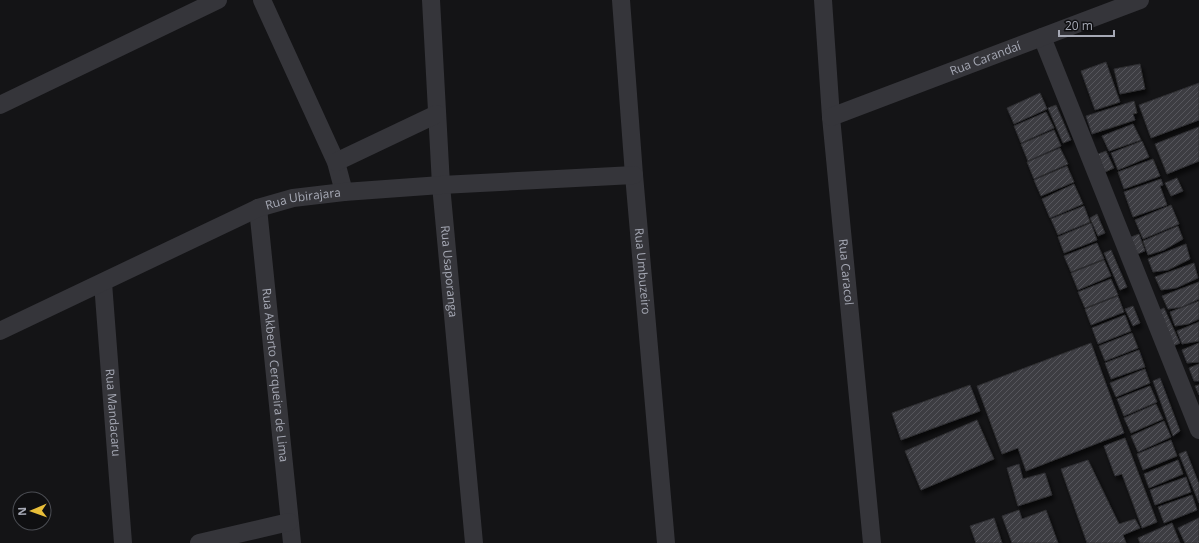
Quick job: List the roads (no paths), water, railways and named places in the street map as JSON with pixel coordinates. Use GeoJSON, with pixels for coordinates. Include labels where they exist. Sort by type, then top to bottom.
{"type":"FeatureCollection","features":[{"type":"Feature","properties":{"kind":"street"},"geometry":{"type":"LineString","coordinates":[[0,105],[218,0]]}},
{"type":"Feature","properties":{"kind":"street"},"geometry":{"type":"LineString","coordinates":[[262,0],[336,162],[344,192]]}},
{"type":"Feature","properties":{"kind":"street","name":"Rua Usaporanga"},"geometry":{"type":"LineString","coordinates":[[431,0],[441,184],[474,543]]}},
{"type":"Feature","properties":{"kind":"street","name":"Rua Umbuzeiro"},"geometry":{"type":"LineString","coordinates":[[622,0],[634,175],[666,543]]}},
{"type":"Feature","properties":{"kind":"street","name":"Rua Caracol"},"geometry":{"type":"LineString","coordinates":[[823,0],[832,117],[872,543]]}},
{"type":"Feature","properties":{"kind":"street","name":"Rua Carandaí"},"geometry":{"type":"LineString","coordinates":[[832,117],[1140,0]]}},
{"type":"Feature","properties":{"kind":"street"},"geometry":{"type":"LineString","coordinates":[[1042,37],[1199,430]]}},
{"type":"Feature","properties":{"kind":"street"},"geometry":{"type":"LineString","coordinates":[[336,162],[438,114]]}},
{"type":"Feature","properties":{"kind":"street","name":"Rua Ubirajara"},"geometry":{"type":"LineString","coordinates":[[0,332],[258,208],[293,198],[441,184],[634,175]]}},
{"type":"Feature","properties":{"kind":"street","name":"Rua Akberto Cerqueira de Lima"},"geometry":{"type":"LineString","coordinates":[[258,208],[292,543]]}},
{"type":"Feature","properties":{"kind":"street","name":"Rua Mandacaru"},"geometry":{"type":"LineString","coordinates":[[103,283],[123,543]]}},
{"type":"Feature","properties":{"kind":"street"},"geometry":{"type":"LineString","coordinates":[[199,543],[289,522]]}}]}
